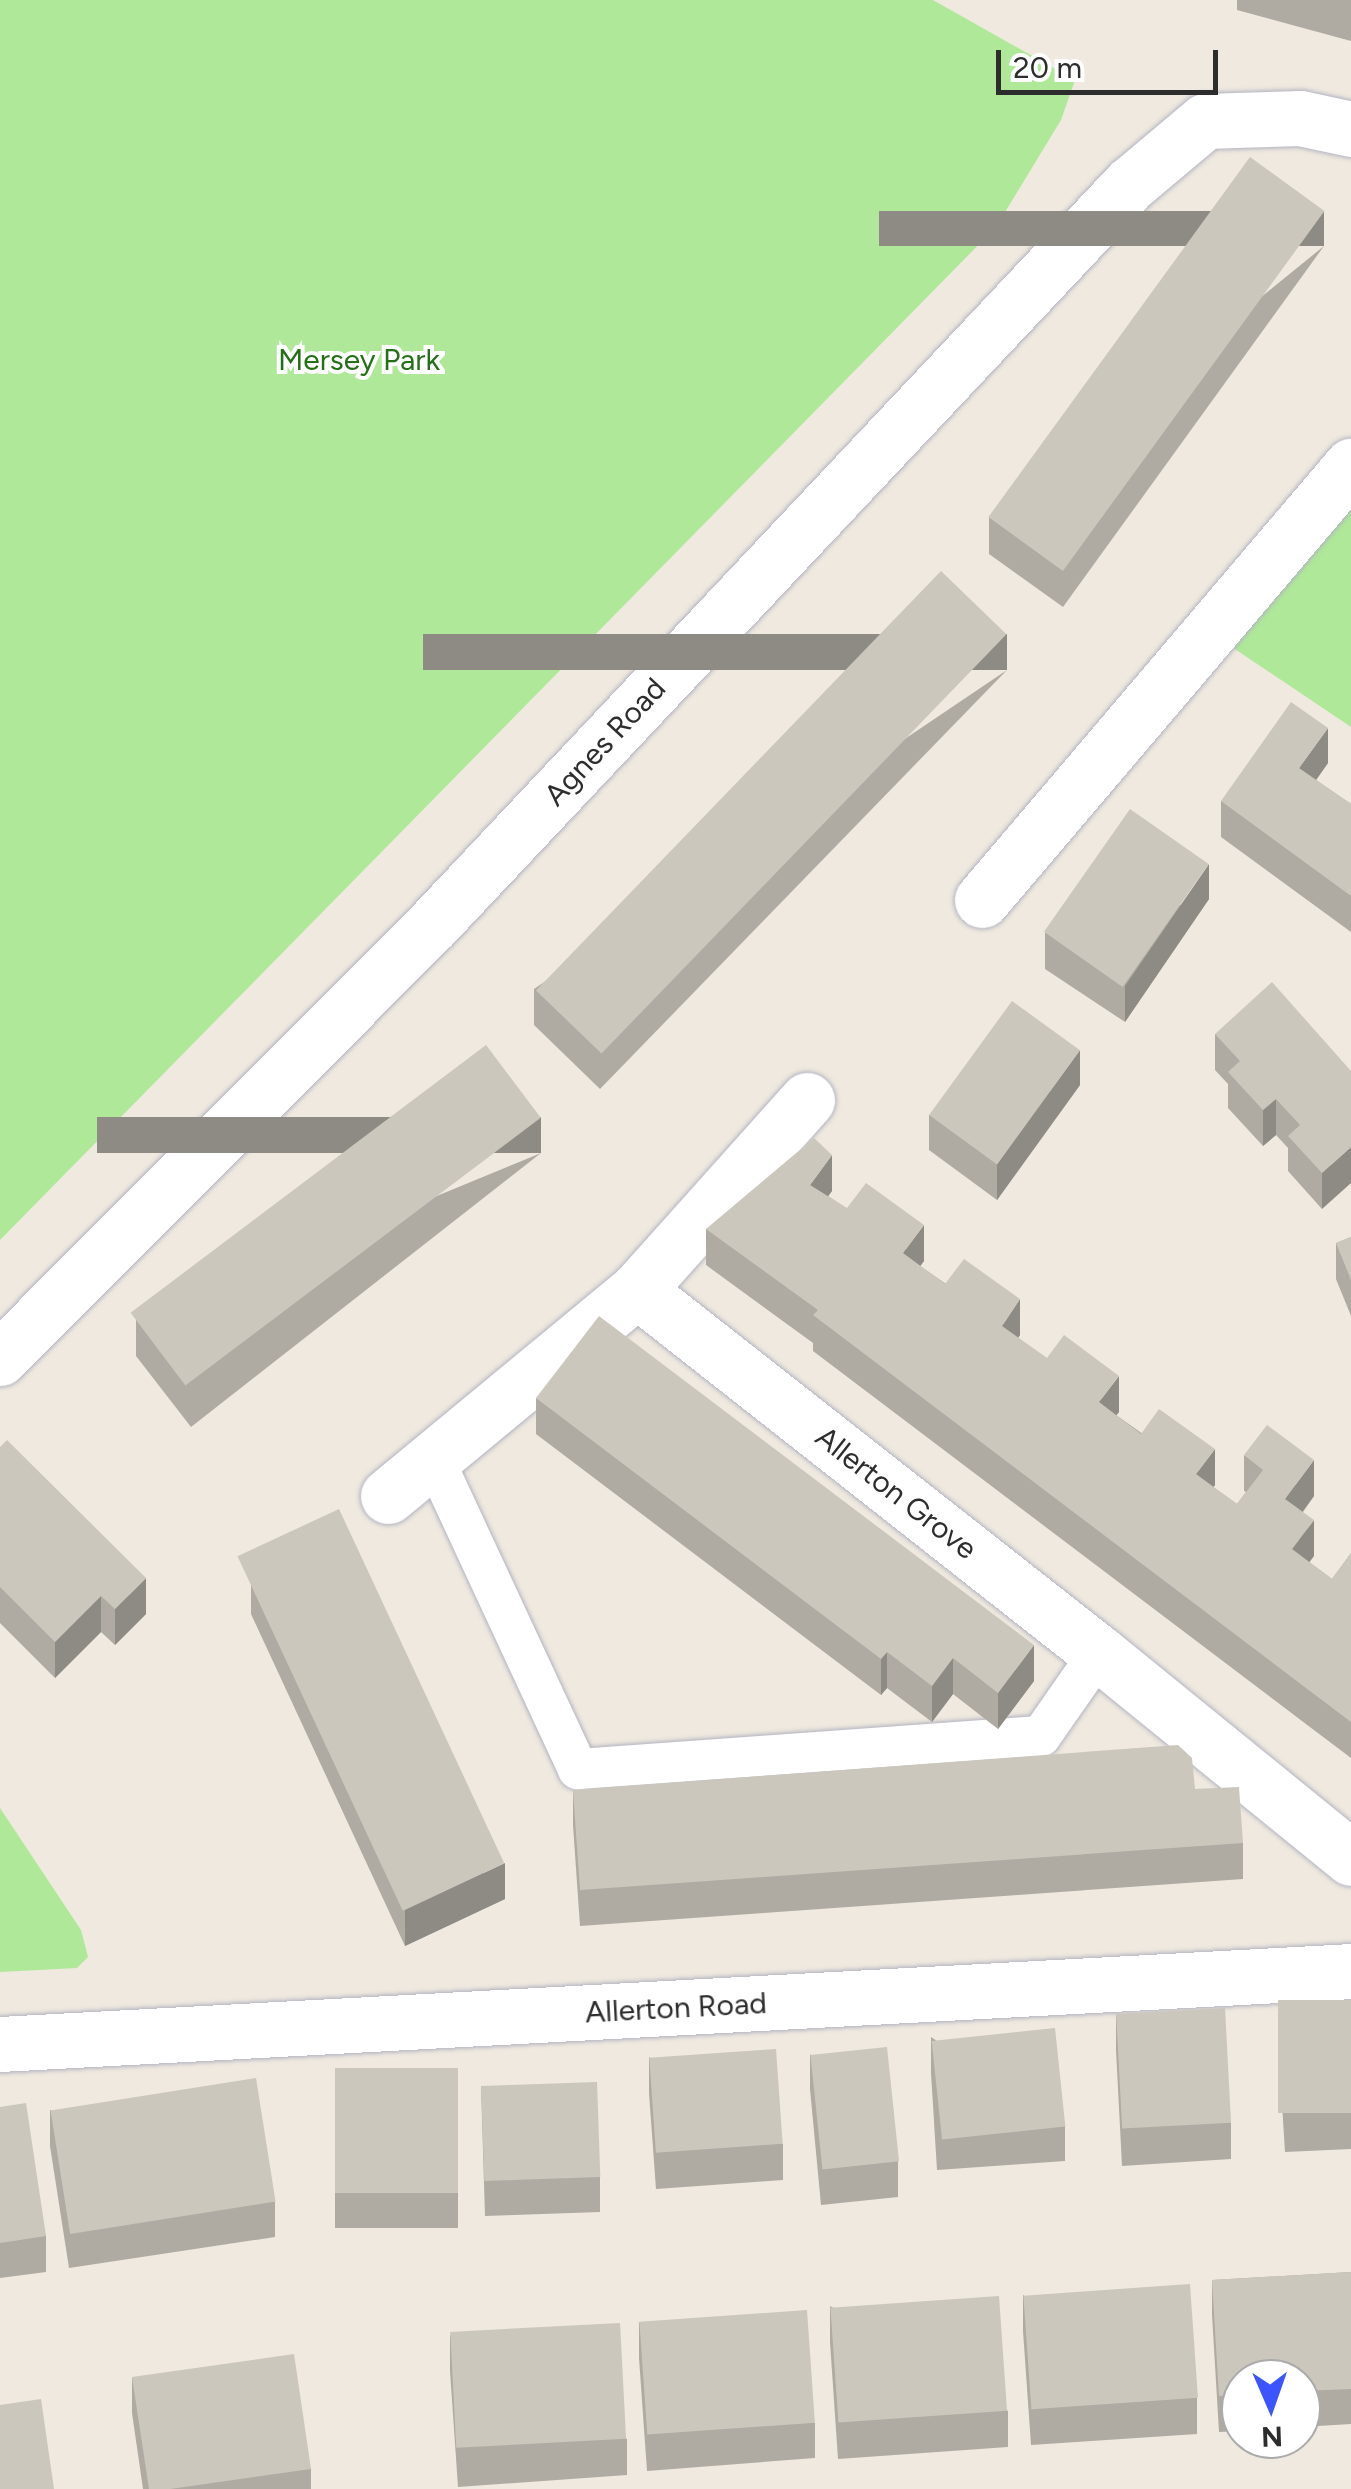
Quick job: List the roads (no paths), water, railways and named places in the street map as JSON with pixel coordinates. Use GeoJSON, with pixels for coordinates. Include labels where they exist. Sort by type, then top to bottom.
{"type":"FeatureCollection","features":[{"type":"Feature","properties":{"kind":"street","name":"Agnes Road"},"geometry":{"type":"LineString","coordinates":[[0,1358],[434,923],[1129,185],[1205,121],[1300,118],[1351,129]]}},
{"type":"Feature","properties":{"kind":"street"},"geometry":{"type":"LineString","coordinates":[[982,900],[1351,466]]}},
{"type":"Feature","properties":{"kind":"street"},"geometry":{"type":"LineString","coordinates":[[388,1496],[637,1290],[807,1100]]}},
{"type":"Feature","properties":{"kind":"street","name":"Allerton Grove"},"geometry":{"type":"LineString","coordinates":[[637,1290],[1099,1653],[1351,1858]]}},
{"type":"Feature","properties":{"kind":"street","name":"Allerton Road"},"geometry":{"type":"LineString","coordinates":[[0,2044],[1351,1971]]}},
{"type":"Feature","properties":{"kind":"lane"},"geometry":{"type":"LineString","coordinates":[[434,1458],[578,1769],[1041,1736],[1099,1653]]}},
{"type":"Feature","properties":{"kind":"park label","name":"Mersey Park"},"geometry":{"type":"Point","coordinates":[359,360]}}]}
